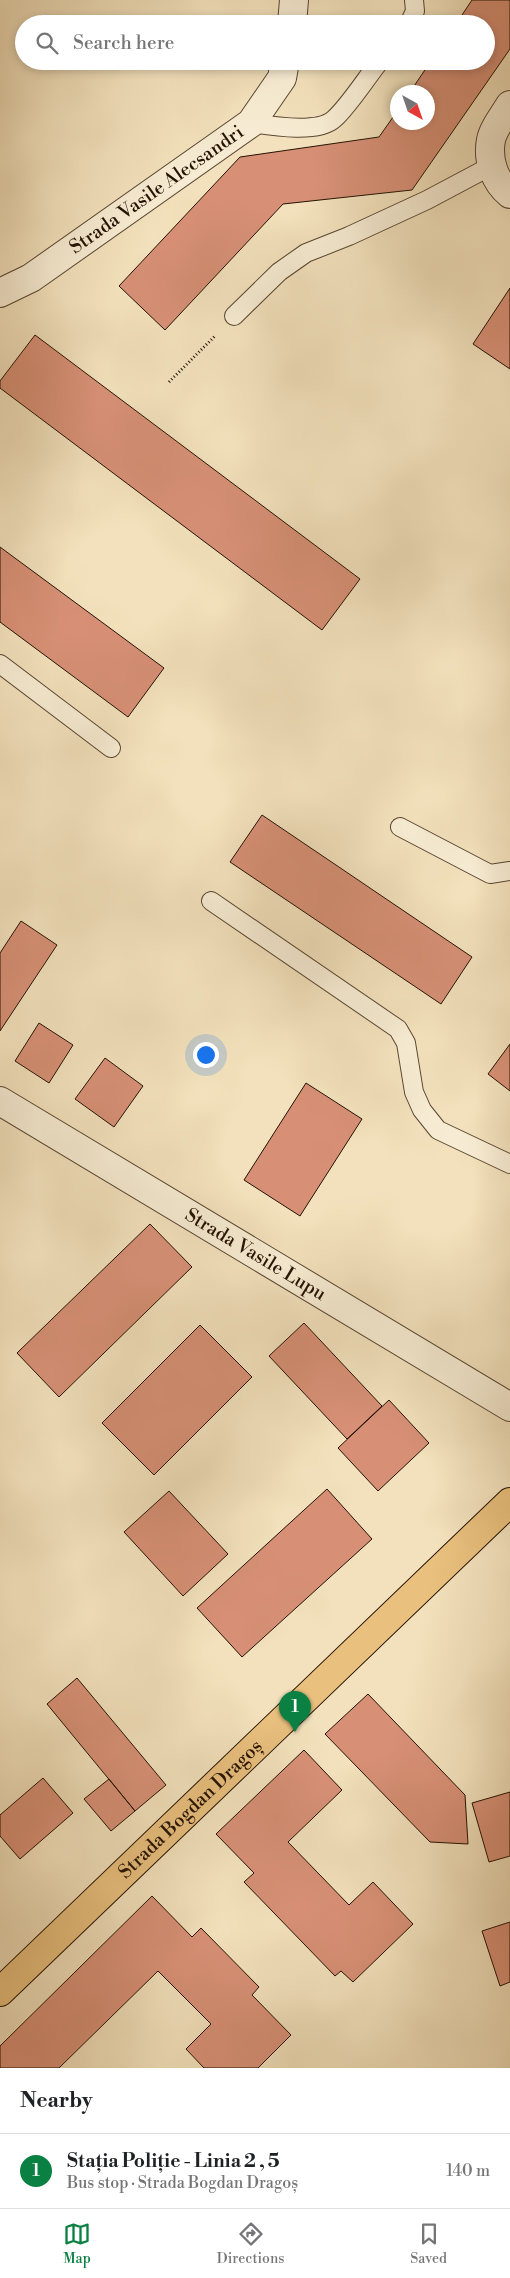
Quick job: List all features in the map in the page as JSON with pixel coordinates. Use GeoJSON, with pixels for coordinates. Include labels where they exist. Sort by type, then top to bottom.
{"type":"FeatureCollection","features":[{"type":"Feature","properties":{"kind":"main road","name":"Strada Bogdan Dragoș"},"geometry":{"type":"LineString","coordinates":[[0,1992],[510,1502]]}},
{"type":"Feature","properties":{"kind":"street"},"geometry":{"type":"LineString","coordinates":[[293,15],[294,0]]}},
{"type":"Feature","properties":{"kind":"street","name":"Strada Vasile Alecsandri"},"geometry":{"type":"LineString","coordinates":[[0,292],[30,278],[251,123],[282,78],[283,70]]}},
{"type":"Feature","properties":{"kind":"street"},"geometry":{"type":"LineString","coordinates":[[510,105],[490,140],[491,166],[504,189],[510,194]]}},
{"type":"Feature","properties":{"kind":"street","name":"Strada Vasile Lupu"},"geometry":{"type":"LineString","coordinates":[[1,1103],[510,1407]]}},
{"type":"Feature","properties":{"kind":"lane"},"geometry":{"type":"LineString","coordinates":[[412,15],[414,0]]}},
{"type":"Feature","properties":{"kind":"lane"},"geometry":{"type":"LineString","coordinates":[[251,123],[290,128],[320,125],[333,121],[373,70]]}},
{"type":"Feature","properties":{"kind":"lane"},"geometry":{"type":"LineString","coordinates":[[234,316],[279,272],[306,253],[401,212],[491,166]]}},
{"type":"Feature","properties":{"kind":"lane"},"geometry":{"type":"LineString","coordinates":[[0,664],[111,748]]}},
{"type":"Feature","properties":{"kind":"lane"},"geometry":{"type":"LineString","coordinates":[[400,827],[490,874],[510,871]]}},
{"type":"Feature","properties":{"kind":"lane"},"geometry":{"type":"LineString","coordinates":[[211,902],[398,1029],[406,1044],[414,1092],[422,1110],[433,1124],[438,1130],[510,1164]]}},
{"type":"Feature","properties":{"kind":"path"},"geometry":{"type":"LineString","coordinates":[[169,382],[234,316]]}},
{"type":"Feature","properties":{"kind":"building"},"geometry":{"type":"Polygon","coordinates":[[[472,0],[510,0],[510,49],[412,190],[283,204],[165,330],[119,286],[240,157],[379,137],[390,121],[390,130],[435,130],[435,85],[415,85],[425,70],[495,70],[495,15],[462,15],[472,0]]]}},
{"type":"Feature","properties":{"kind":"building"},"geometry":{"type":"Polygon","coordinates":[[[510,288],[510,369],[473,344],[510,288]]]}},
{"type":"Feature","properties":{"kind":"building"},"geometry":{"type":"Polygon","coordinates":[[[35,335],[360,579],[322,630],[0,388],[0,381],[35,335]]]}},
{"type":"Feature","properties":{"kind":"building"},"geometry":{"type":"Polygon","coordinates":[[[0,547],[164,668],[128,717],[0,622],[0,547]]]}},
{"type":"Feature","properties":{"kind":"building"},"geometry":{"type":"Polygon","coordinates":[[[262,815],[472,957],[441,1004],[230,862],[262,815]]]}},
{"type":"Feature","properties":{"kind":"building"},"geometry":{"type":"Polygon","coordinates":[[[21,921],[57,945],[0,1031],[0,953],[21,921]]]}},
{"type":"Feature","properties":{"kind":"building"},"geometry":{"type":"Polygon","coordinates":[[[39,1023],[73,1045],[49,1083],[15,1061],[39,1023]]]}},
{"type":"Feature","properties":{"kind":"building"},"geometry":{"type":"Polygon","coordinates":[[[510,1044],[510,1091],[488,1074],[510,1044]]]}},
{"type":"Feature","properties":{"kind":"building"},"geometry":{"type":"Polygon","coordinates":[[[105,1058],[143,1086],[114,1127],[75,1099],[105,1058]]]}},
{"type":"Feature","properties":{"kind":"building"},"geometry":{"type":"Polygon","coordinates":[[[306,1083],[362,1119],[300,1216],[244,1180],[306,1083]]]}},
{"type":"Feature","properties":{"kind":"building"},"geometry":{"type":"Polygon","coordinates":[[[150,1224],[192,1267],[59,1397],[17,1353],[150,1224]]]}},
{"type":"Feature","properties":{"kind":"building"},"geometry":{"type":"Polygon","coordinates":[[[304,1323],[382,1406],[347,1439],[269,1356],[304,1323]]]}},
{"type":"Feature","properties":{"kind":"building"},"geometry":{"type":"Polygon","coordinates":[[[200,1325],[252,1377],[154,1475],[102,1423],[200,1325]]]}},
{"type":"Feature","properties":{"kind":"building"},"geometry":{"type":"Polygon","coordinates":[[[389,1400],[429,1443],[378,1491],[338,1448],[389,1400]]]}},
{"type":"Feature","properties":{"kind":"building"},"geometry":{"type":"Polygon","coordinates":[[[327,1489],[372,1539],[242,1657],[197,1608],[327,1489]]]}},
{"type":"Feature","properties":{"kind":"building"},"geometry":{"type":"Polygon","coordinates":[[[169,1491],[228,1554],[183,1596],[124,1532],[169,1491]]]}},
{"type":"Feature","properties":{"kind":"building"},"geometry":{"type":"Polygon","coordinates":[[[77,1678],[166,1785],[135,1811],[47,1704],[77,1678]]]}},
{"type":"Feature","properties":{"kind":"building"},"geometry":{"type":"Polygon","coordinates":[[[368,1694],[465,1795],[468,1844],[430,1842],[325,1734],[368,1694]]]}},
{"type":"Feature","properties":{"kind":"building"},"geometry":{"type":"Polygon","coordinates":[[[304,1750],[342,1790],[288,1842],[349,1905],[373,1882],[413,1924],[353,1982],[341,1971],[335,1976],[244,1882],[254,1873],[216,1834],[304,1750]]]}},
{"type":"Feature","properties":{"kind":"building"},"geometry":{"type":"Polygon","coordinates":[[[43,1778],[73,1813],[20,1859],[0,1836],[0,1815],[43,1778]]]}},
{"type":"Feature","properties":{"kind":"building"},"geometry":{"type":"Polygon","coordinates":[[[109,1779],[135,1811],[111,1831],[84,1799],[109,1779]]]}},
{"type":"Feature","properties":{"kind":"building"},"geometry":{"type":"Polygon","coordinates":[[[510,1792],[510,1856],[489,1862],[472,1803],[510,1792]]]}},
{"type":"Feature","properties":{"kind":"building"},"geometry":{"type":"Polygon","coordinates":[[[152,1896],[192,1937],[201,1928],[259,1987],[252,1995],[291,2035],[258,2068],[204,2068],[186,2049],[211,2024],[158,1971],[59,2068],[0,2068],[0,2046],[152,1896]]]}},
{"type":"Feature","properties":{"kind":"building"},"geometry":{"type":"Polygon","coordinates":[[[510,1922],[510,1982],[500,1986],[482,1931],[510,1922]]]}},
{"type":"Feature","properties":{"kind":"place","name":"Stația Poliție - Linia 2 , 5"},"geometry":{"type":"Point","coordinates":[295,1732]}}]}
